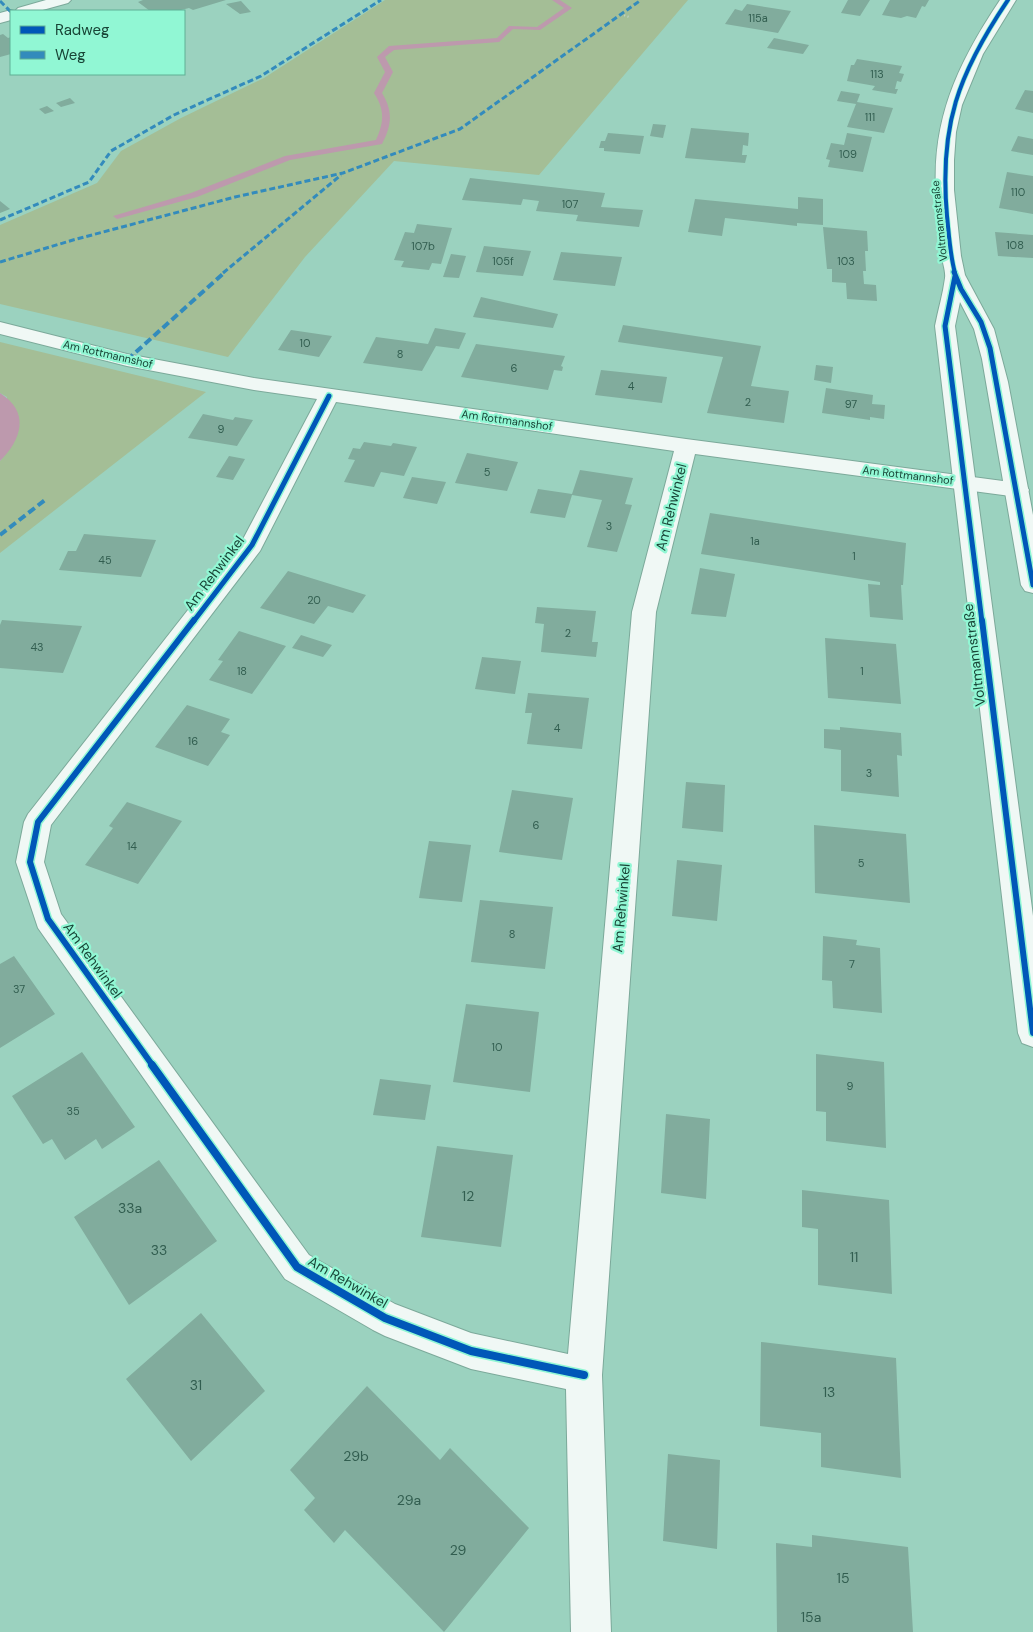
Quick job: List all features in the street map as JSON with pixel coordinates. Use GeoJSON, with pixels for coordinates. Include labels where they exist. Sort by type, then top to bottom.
{"type":"FeatureCollection","features":[{"type":"Feature","properties":{"kind":"street"},"geometry":{"type":"LineString","coordinates":[[27,10],[64,0]]}},
{"type":"Feature","properties":{"kind":"street","name":"Voltmannstraße"},"geometry":{"type":"LineString","coordinates":[[1008,0],[980,43],[957,90],[950,117],[945,157],[944,188],[955,276],[944,326],[966,482],[1033,1033]]}},
{"type":"Feature","properties":{"kind":"street","name":"Voltmannstraße"},"geometry":{"type":"LineString","coordinates":[[955,276],[984,329],[1018,490],[1033,585]]}},
{"type":"Feature","properties":{"kind":"street","name":"Am Rottmannshof"},"geometry":{"type":"LineString","coordinates":[[0,328],[127,360],[329,396],[1018,490]]}},
{"type":"Feature","properties":{"kind":"street","name":"Am Rehwinkel"},"geometry":{"type":"LineString","coordinates":[[329,396],[252,545],[38,822],[30,862],[48,919],[297,1267],[385,1318],[471,1351],[584,1375]]}},
{"type":"Feature","properties":{"kind":"street","name":"Am Rehwinkel"},"geometry":{"type":"LineString","coordinates":[[590,1632],[584,1375],[644,612],[686,446]]}},
{"type":"Feature","properties":{"kind":"path"},"geometry":{"type":"LineString","coordinates":[[621,14],[629,17]]}},
{"type":"Feature","properties":{"kind":"green space"},"geometry":{"type":"Polygon","coordinates":[[[385,0],[688,0],[539,175],[394,161],[305,257],[228,357],[0,304],[0,225],[97,183],[121,151],[181,118],[264,78],[385,0]]]}},
{"type":"Feature","properties":{"kind":"green space"},"geometry":{"type":"Polygon","coordinates":[[[0,342],[206,392],[0,553],[0,461],[5,455],[7,397],[0,393],[0,342]]]}},
{"type":"Feature","properties":{"kind":"shaded area"},"geometry":{"type":"Polygon","coordinates":[[[0,393],[10,400],[16,409],[20,426],[14,444],[0,461],[0,393]]]}},
{"type":"Feature","properties":{"kind":"building"},"geometry":{"type":"Polygon","coordinates":[[[143,0],[226,0],[193,10],[189,8],[181,10],[149,10],[138,2],[143,0]]]}},
{"type":"Feature","properties":{"kind":"building"},"geometry":{"type":"Polygon","coordinates":[[[848,0],[870,0],[860,16],[841,13],[848,0]]]}},
{"type":"Feature","properties":{"kind":"building"},"geometry":{"type":"Polygon","coordinates":[[[890,0],[929,0],[925,7],[922,6],[916,18],[907,16],[901,18],[882,15],[890,0]]]}},
{"type":"Feature","properties":{"kind":"building"},"geometry":{"type":"Polygon","coordinates":[[[241,1],[251,12],[240,14],[226,4],[241,1]]]}},
{"type":"Feature","properties":{"kind":"building"},"geometry":{"type":"Polygon","coordinates":[[[747,4],[791,11],[778,33],[725,24],[735,9],[742,11],[747,4]]]}},
{"type":"Feature","properties":{"kind":"building"},"geometry":{"type":"Polygon","coordinates":[[[3,34],[10,37],[10,54],[0,57],[0,35],[3,34]]]}},
{"type":"Feature","properties":{"kind":"building"},"geometry":{"type":"Polygon","coordinates":[[[774,38],[809,45],[803,54],[767,48],[774,38]]]}},
{"type":"Feature","properties":{"kind":"building"},"geometry":{"type":"Polygon","coordinates":[[[857,59],[902,66],[899,73],[904,74],[901,82],[897,81],[895,89],[898,89],[896,94],[872,90],[875,86],[847,81],[851,65],[854,65],[857,59]]]}},
{"type":"Feature","properties":{"kind":"building"},"geometry":{"type":"Polygon","coordinates":[[[1025,90],[1033,91],[1033,113],[1015,109],[1025,90]]]}},
{"type":"Feature","properties":{"kind":"building"},"geometry":{"type":"Polygon","coordinates":[[[841,91],[860,94],[857,102],[893,108],[884,133],[847,127],[856,104],[837,101],[841,91]]]}},
{"type":"Feature","properties":{"kind":"building"},"geometry":{"type":"Polygon","coordinates":[[[70,98],[75,103],[61,107],[56,103],[70,98]]]}},
{"type":"Feature","properties":{"kind":"building"},"geometry":{"type":"Polygon","coordinates":[[[47,106],[54,111],[45,114],[39,109],[47,106]]]}},
{"type":"Feature","properties":{"kind":"building"},"geometry":{"type":"Polygon","coordinates":[[[653,124],[666,125],[663,138],[650,136],[653,124]]]}},
{"type":"Feature","properties":{"kind":"building"},"geometry":{"type":"Polygon","coordinates":[[[691,128],[749,133],[748,146],[743,145],[742,155],[747,155],[745,163],[685,158],[691,128]]]}},
{"type":"Feature","properties":{"kind":"building"},"geometry":{"type":"Polygon","coordinates":[[[608,133],[644,136],[640,154],[604,151],[604,148],[599,148],[601,141],[605,141],[608,133]]]}},
{"type":"Feature","properties":{"kind":"building"},"geometry":{"type":"Polygon","coordinates":[[[847,133],[872,137],[863,172],[828,167],[830,160],[826,159],[831,143],[844,145],[847,133]]]}},
{"type":"Feature","properties":{"kind":"building"},"geometry":{"type":"Polygon","coordinates":[[[1018,136],[1033,139],[1033,155],[1011,151],[1018,136]]]}},
{"type":"Feature","properties":{"kind":"building"},"geometry":{"type":"Polygon","coordinates":[[[1007,172],[1033,176],[1033,214],[999,208],[1007,172]]]}},
{"type":"Feature","properties":{"kind":"building"},"geometry":{"type":"Polygon","coordinates":[[[470,178],[605,193],[601,207],[643,210],[639,227],[576,221],[578,215],[536,211],[539,201],[523,199],[521,205],[462,200],[470,178]]]}},
{"type":"Feature","properties":{"kind":"building"},"geometry":{"type":"Polygon","coordinates":[[[798,197],[823,199],[823,225],[797,223],[797,226],[725,218],[722,236],[688,232],[695,199],[798,209],[798,197]]]}},
{"type":"Feature","properties":{"kind":"building"},"geometry":{"type":"Polygon","coordinates":[[[0,201],[10,209],[0,213],[0,201]]]}},
{"type":"Feature","properties":{"kind":"building"},"geometry":{"type":"Polygon","coordinates":[[[417,224],[452,228],[441,264],[432,263],[429,270],[401,267],[404,261],[394,260],[405,232],[414,233],[417,224]]]}},
{"type":"Feature","properties":{"kind":"building"},"geometry":{"type":"Polygon","coordinates":[[[823,227],[867,231],[868,251],[865,251],[866,271],[863,271],[864,284],[876,285],[877,301],[847,299],[846,283],[832,282],[832,269],[827,269],[823,227]]]}},
{"type":"Feature","properties":{"kind":"building"},"geometry":{"type":"Polygon","coordinates":[[[995,232],[1033,235],[1033,258],[998,256],[995,232]]]}},
{"type":"Feature","properties":{"kind":"building"},"geometry":{"type":"Polygon","coordinates":[[[484,246],[531,251],[523,276],[476,272],[484,246]]]}},
{"type":"Feature","properties":{"kind":"building"},"geometry":{"type":"Polygon","coordinates":[[[561,252],[622,257],[615,286],[553,280],[561,252]]]}},
{"type":"Feature","properties":{"kind":"building"},"geometry":{"type":"Polygon","coordinates":[[[451,254],[466,256],[459,278],[443,277],[451,254]]]}},
{"type":"Feature","properties":{"kind":"building"},"geometry":{"type":"Polygon","coordinates":[[[481,297],[558,314],[553,328],[473,317],[481,297]]]}},
{"type":"Feature","properties":{"kind":"building"},"geometry":{"type":"Polygon","coordinates":[[[623,325],[761,346],[751,386],[789,391],[784,423],[707,413],[723,357],[618,342],[623,325]]]}},
{"type":"Feature","properties":{"kind":"building"},"geometry":{"type":"Polygon","coordinates":[[[435,328],[466,333],[459,349],[436,346],[422,371],[363,363],[376,337],[428,344],[435,328]]]}},
{"type":"Feature","properties":{"kind":"building"},"geometry":{"type":"Polygon","coordinates":[[[291,330],[332,336],[319,357],[278,350],[291,330]]]}},
{"type":"Feature","properties":{"kind":"building"},"geometry":{"type":"Polygon","coordinates":[[[476,344],[565,356],[561,366],[563,367],[562,371],[554,370],[548,390],[461,377],[476,344]]]}},
{"type":"Feature","properties":{"kind":"building"},"geometry":{"type":"Polygon","coordinates":[[[816,365],[833,367],[831,383],[814,380],[816,365]]]}},
{"type":"Feature","properties":{"kind":"building"},"geometry":{"type":"Polygon","coordinates":[[[601,370],[667,377],[662,403],[595,395],[601,370]]]}},
{"type":"Feature","properties":{"kind":"building"},"geometry":{"type":"Polygon","coordinates":[[[826,388],[873,395],[872,404],[885,405],[884,419],[870,417],[870,420],[822,413],[826,388]]]}},
{"type":"Feature","properties":{"kind":"building"},"geometry":{"type":"Polygon","coordinates":[[[203,414],[233,420],[235,417],[253,420],[237,446],[188,438],[203,414]]]}},
{"type":"Feature","properties":{"kind":"building"},"geometry":{"type":"Polygon","coordinates":[[[364,442],[391,446],[393,443],[417,447],[404,476],[381,472],[374,487],[344,482],[355,460],[348,459],[353,448],[360,449],[364,442]]]}},
{"type":"Feature","properties":{"kind":"building"},"geometry":{"type":"Polygon","coordinates":[[[467,453],[518,462],[507,491],[455,483],[467,453]]]}},
{"type":"Feature","properties":{"kind":"building"},"geometry":{"type":"Polygon","coordinates":[[[229,456],[245,459],[233,480],[216,477],[229,456]]]}},
{"type":"Feature","properties":{"kind":"building"},"geometry":{"type":"Polygon","coordinates":[[[580,470],[633,478],[625,504],[632,505],[617,552],[587,547],[602,500],[572,495],[565,518],[530,513],[538,489],[572,494],[580,470]]]}},
{"type":"Feature","properties":{"kind":"building"},"geometry":{"type":"Polygon","coordinates":[[[412,477],[446,482],[437,504],[403,498],[412,477]]]}},
{"type":"Feature","properties":{"kind":"building"},"geometry":{"type":"Polygon","coordinates":[[[710,513],[906,543],[903,585],[901,585],[903,620],[870,617],[868,584],[880,585],[880,582],[701,554],[710,513]]]}},
{"type":"Feature","properties":{"kind":"building"},"geometry":{"type":"Polygon","coordinates":[[[84,534],[156,540],[141,577],[59,570],[68,551],[76,551],[84,534]]]}},
{"type":"Feature","properties":{"kind":"building"},"geometry":{"type":"Polygon","coordinates":[[[700,568],[735,574],[726,617],[691,614],[700,568]]]}},
{"type":"Feature","properties":{"kind":"building"},"geometry":{"type":"Polygon","coordinates":[[[288,571],[366,595],[353,613],[328,606],[314,624],[260,608],[288,571]]]}},
{"type":"Feature","properties":{"kind":"building"},"geometry":{"type":"Polygon","coordinates":[[[537,607],[596,611],[592,642],[598,642],[596,657],[541,652],[544,624],[535,623],[537,607]]]}},
{"type":"Feature","properties":{"kind":"building"},"geometry":{"type":"Polygon","coordinates":[[[2,620],[82,626],[63,673],[0,668],[0,625],[2,620]]]}},
{"type":"Feature","properties":{"kind":"building"},"geometry":{"type":"Polygon","coordinates":[[[239,631],[286,646],[252,694],[209,680],[223,661],[218,660],[239,631]]]}},
{"type":"Feature","properties":{"kind":"building"},"geometry":{"type":"Polygon","coordinates":[[[301,635],[332,645],[323,657],[292,648],[301,635]]]}},
{"type":"Feature","properties":{"kind":"building"},"geometry":{"type":"Polygon","coordinates":[[[825,638],[896,644],[901,704],[828,698],[825,638]]]}},
{"type":"Feature","properties":{"kind":"building"},"geometry":{"type":"Polygon","coordinates":[[[482,657],[521,661],[515,694],[475,689],[482,657]]]}},
{"type":"Feature","properties":{"kind":"building"},"geometry":{"type":"Polygon","coordinates":[[[528,693],[589,698],[582,749],[527,744],[532,713],[525,713],[528,693]]]}},
{"type":"Feature","properties":{"kind":"building"},"geometry":{"type":"Polygon","coordinates":[[[187,705],[230,719],[221,732],[230,735],[208,766],[155,747],[187,705]]]}},
{"type":"Feature","properties":{"kind":"building"},"geometry":{"type":"Polygon","coordinates":[[[840,727],[901,733],[902,756],[897,755],[899,797],[841,791],[841,750],[824,748],[824,729],[840,730],[840,727]]]}},
{"type":"Feature","properties":{"kind":"building"},"geometry":{"type":"Polygon","coordinates":[[[686,782],[725,785],[723,832],[682,828],[686,782]]]}},
{"type":"Feature","properties":{"kind":"building"},"geometry":{"type":"Polygon","coordinates":[[[512,790],[573,798],[562,860],[499,852],[512,790]]]}},
{"type":"Feature","properties":{"kind":"building"},"geometry":{"type":"Polygon","coordinates":[[[127,802],[182,821],[138,884],[85,865],[113,828],[109,826],[127,802]]]}},
{"type":"Feature","properties":{"kind":"building"},"geometry":{"type":"Polygon","coordinates":[[[814,825],[906,834],[910,903],[815,893],[814,825]]]}},
{"type":"Feature","properties":{"kind":"building"},"geometry":{"type":"Polygon","coordinates":[[[429,841],[471,845],[462,902],[419,898],[429,841]]]}},
{"type":"Feature","properties":{"kind":"building"},"geometry":{"type":"Polygon","coordinates":[[[677,860],[722,865],[717,921],[672,916],[677,860]]]}},
{"type":"Feature","properties":{"kind":"building"},"geometry":{"type":"Polygon","coordinates":[[[480,900],[553,907],[545,969],[471,962],[480,900]]]}},
{"type":"Feature","properties":{"kind":"building"},"geometry":{"type":"Polygon","coordinates":[[[823,936],[857,940],[856,945],[880,948],[882,1013],[833,1008],[832,981],[822,980],[823,936]]]}},
{"type":"Feature","properties":{"kind":"building"},"geometry":{"type":"Polygon","coordinates":[[[14,956],[55,1014],[0,1048],[0,964],[14,956]]]}},
{"type":"Feature","properties":{"kind":"building"},"geometry":{"type":"Polygon","coordinates":[[[466,1004],[539,1012],[530,1092],[453,1082],[466,1004]]]}},
{"type":"Feature","properties":{"kind":"building"},"geometry":{"type":"Polygon","coordinates":[[[82,1052],[135,1127],[102,1149],[96,1139],[65,1160],[52,1139],[43,1144],[12,1096],[82,1052]]]}},
{"type":"Feature","properties":{"kind":"building"},"geometry":{"type":"Polygon","coordinates":[[[816,1054],[884,1062],[886,1148],[826,1141],[826,1112],[816,1111],[816,1054]]]}},
{"type":"Feature","properties":{"kind":"building"},"geometry":{"type":"Polygon","coordinates":[[[380,1079],[431,1085],[425,1120],[373,1115],[380,1079]]]}},
{"type":"Feature","properties":{"kind":"building"},"geometry":{"type":"Polygon","coordinates":[[[666,1114],[710,1119],[706,1199],[661,1193],[666,1114]]]}},
{"type":"Feature","properties":{"kind":"building"},"geometry":{"type":"Polygon","coordinates":[[[437,1146],[513,1155],[501,1247],[421,1237],[437,1146]]]}},
{"type":"Feature","properties":{"kind":"building"},"geometry":{"type":"Polygon","coordinates":[[[159,1160],[217,1241],[129,1305],[74,1217],[159,1160]]]}},
{"type":"Feature","properties":{"kind":"building"},"geometry":{"type":"Polygon","coordinates":[[[802,1190],[889,1200],[892,1294],[818,1285],[818,1229],[802,1227],[802,1190]]]}},
{"type":"Feature","properties":{"kind":"building"},"geometry":{"type":"Polygon","coordinates":[[[201,1313],[265,1391],[191,1461],[126,1379],[201,1313]]]}},
{"type":"Feature","properties":{"kind":"building"},"geometry":{"type":"Polygon","coordinates":[[[761,1342],[896,1358],[901,1478],[821,1467],[821,1433],[760,1426],[761,1342]]]}},
{"type":"Feature","properties":{"kind":"building"},"geometry":{"type":"Polygon","coordinates":[[[367,1386],[440,1460],[450,1448],[529,1528],[444,1632],[345,1530],[334,1543],[304,1510],[315,1498],[290,1470],[367,1386]]]}},
{"type":"Feature","properties":{"kind":"building"},"geometry":{"type":"Polygon","coordinates":[[[668,1454],[720,1460],[717,1549],[663,1541],[668,1454]]]}},
{"type":"Feature","properties":{"kind":"building"},"geometry":{"type":"Polygon","coordinates":[[[812,1535],[908,1547],[913,1632],[777,1632],[776,1543],[812,1547],[812,1535]]]}},
{"type":"Feature","properties":{"kind":"waterway"},"geometry":{"type":"LineString","coordinates":[[117,216],[194,195],[288,158],[379,142],[387,123],[387,112],[378,93],[389,72],[381,57],[392,48],[499,40],[511,27],[538,29],[569,8],[555,0]]}},
{"type":"Feature","properties":{"kind":"marked path"},"geometry":{"type":"LineString","coordinates":[[0,220],[89,182],[111,151],[174,115],[261,76],[381,0]]}},
{"type":"Feature","properties":{"kind":"marked path"},"geometry":{"type":"LineString","coordinates":[[0,262],[73,240],[235,197],[343,173],[460,129],[641,0]]}},
{"type":"Feature","properties":{"kind":"marked path"},"geometry":{"type":"LineString","coordinates":[[0,1],[10,11]]}},
{"type":"Feature","properties":{"kind":"marked path"},"geometry":{"type":"LineString","coordinates":[[127,360],[232,265],[341,175]]}},
{"type":"Feature","properties":{"kind":"marked path"},"geometry":{"type":"LineString","coordinates":[[0,535],[45,500]]}},
{"type":"Feature","properties":{"kind":"cycle path"},"geometry":{"type":"LineString","coordinates":[[1008,0],[975,54],[963,79],[954,105],[948,132],[945,160],[945,190],[953,269],[961,289],[981,322],[993,359],[1033,585]]}},
{"type":"Feature","properties":{"kind":"cycle path"},"geometry":{"type":"LineString","coordinates":[[955,276],[945,326],[1033,1033]]}},
{"type":"Feature","properties":{"kind":"cycle path"},"geometry":{"type":"LineString","coordinates":[[329,396],[252,545],[38,822],[30,862],[48,919],[297,1267],[385,1318],[471,1351],[584,1375]]}}]}
